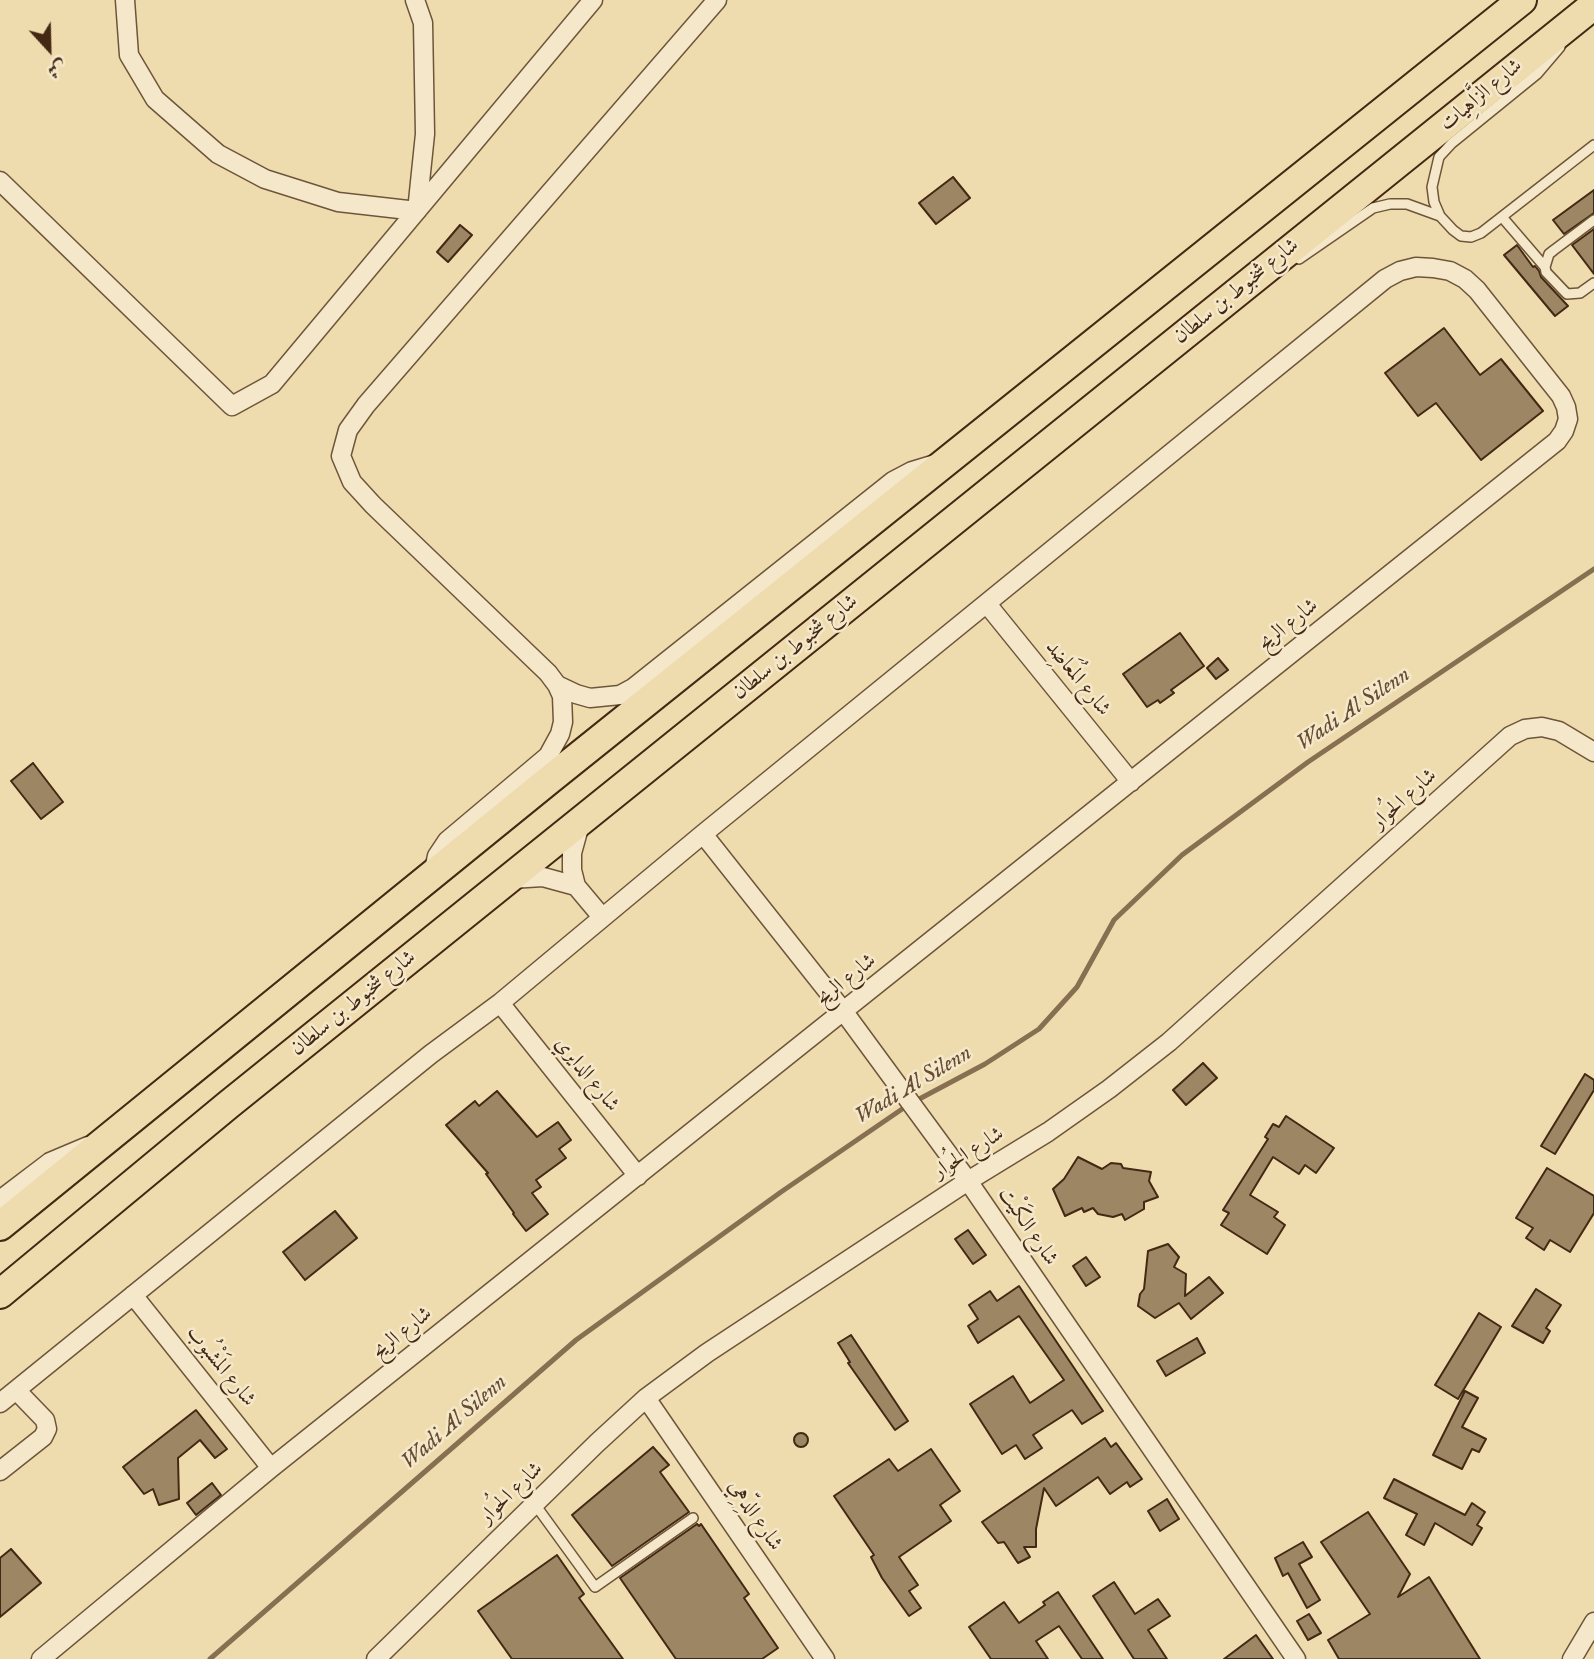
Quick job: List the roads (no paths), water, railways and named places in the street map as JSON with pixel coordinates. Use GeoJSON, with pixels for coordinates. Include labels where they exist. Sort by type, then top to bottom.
{"type":"FeatureCollection","features":[{"type":"Feature","properties":{"kind":"main road"},"geometry":{"type":"LineString","coordinates":[[0,1226],[433,873],[1522,0]]}},
{"type":"Feature","properties":{"kind":"main road","name":"شارع شخبوط بن سلطان"},"geometry":{"type":"LineString","coordinates":[[0,1294],[228,1105],[1589,9]]}},
{"type":"Feature","properties":{"kind":"street"},"geometry":{"type":"LineString","coordinates":[[125,0],[129,55],[155,99],[218,155],[265,179],[338,202],[416,211]]}},
{"type":"Feature","properties":{"kind":"street"},"geometry":{"type":"LineString","coordinates":[[415,0],[424,23],[425,134],[416,211]]}},
{"type":"Feature","properties":{"kind":"street"},"geometry":{"type":"LineString","coordinates":[[0,181],[232,406],[272,384],[593,0]]}},
{"type":"Feature","properties":{"kind":"street"},"geometry":{"type":"LineString","coordinates":[[717,0],[366,405],[348,430],[341,456],[352,482],[557,685],[590,698],[612,696],[633,688],[892,481],[912,471],[944,462]]}},
{"type":"Feature","properties":{"kind":"street","name":"شارع الريح"},"geometry":{"type":"LineString","coordinates":[[0,1404],[431,1054],[500,1003],[703,834],[1385,279],[1408,269],[1433,268],[1450,271],[1465,279],[1477,290],[1561,396],[1568,419],[1557,441],[271,1468],[41,1659]]}},
{"type":"Feature","properties":{"kind":"street","name":"شارع المُعَاضِد"},"geometry":{"type":"LineString","coordinates":[[987,604],[1132,782]]}},
{"type":"Feature","properties":{"kind":"street"},"geometry":{"type":"LineString","coordinates":[[433,873],[437,856],[447,841],[539,765],[555,746],[563,722],[564,709],[557,685]]}},
{"type":"Feature","properties":{"kind":"street","name":"شارع الحُوار"},"geometry":{"type":"LineString","coordinates":[[376,1659],[534,1503],[646,1398],[707,1353],[968,1181],[1048,1132],[1109,1089],[1169,1042],[1510,736],[1525,729],[1542,727],[1559,731],[1594,752]]}},
{"type":"Feature","properties":{"kind":"street"},"geometry":{"type":"LineString","coordinates":[[582,821],[575,836],[572,870],[576,886],[602,917]]}},
{"type":"Feature","properties":{"kind":"street","name":"شارع الكَيْت"},"geometry":{"type":"LineString","coordinates":[[703,834],[844,1012],[968,1181],[1296,1659]]}},
{"type":"Feature","properties":{"kind":"street"},"geometry":{"type":"LineString","coordinates":[[509,879],[543,877],[576,886]]}},
{"type":"Feature","properties":{"kind":"street","name":"شارع الدايري"},"geometry":{"type":"LineString","coordinates":[[500,1003],[638,1176]]}},
{"type":"Feature","properties":{"kind":"street"},"geometry":{"type":"LineString","coordinates":[[0,1200],[50,1162],[101,1142]]}},
{"type":"Feature","properties":{"kind":"street","name":"شارع المَشْبُوب"},"geometry":{"type":"LineString","coordinates":[[132,1295],[271,1468]]}},
{"type":"Feature","properties":{"kind":"street"},"geometry":{"type":"LineString","coordinates":[[0,1471],[43,1437],[47,1429],[45,1420],[16,1390]]}},
{"type":"Feature","properties":{"kind":"street","name":"شارع الدِّهِي"},"geometry":{"type":"LineString","coordinates":[[646,1398],[825,1659]]}},
{"type":"Feature","properties":{"kind":"street"},"geometry":{"type":"LineString","coordinates":[[1572,1659],[1594,1622]]}},
{"type":"Feature","properties":{"kind":"lane","name":"شارع الزَّاهِيات"},"geometry":{"type":"LineString","coordinates":[[1440,216],[1432,187],[1439,157],[1452,143],[1537,74],[1589,9]]}},
{"type":"Feature","properties":{"kind":"lane"},"geometry":{"type":"LineString","coordinates":[[1287,267],[1373,208],[1390,204],[1407,204],[1440,216],[1461,236],[1471,237],[1502,217],[1594,145]]}},
{"type":"Feature","properties":{"kind":"lane"},"geometry":{"type":"LineString","coordinates":[[1502,217],[1567,294],[1580,293],[1594,283]]}},
{"type":"Feature","properties":{"kind":"lane"},"geometry":{"type":"LineString","coordinates":[[1545,267],[1549,254],[1594,220]]}},
{"type":"Feature","properties":{"kind":"lane"},"geometry":{"type":"LineString","coordinates":[[1231,296],[1276,273]]}},
{"type":"Feature","properties":{"kind":"lane"},"geometry":{"type":"LineString","coordinates":[[534,1503],[595,1587],[694,1518]]}},
{"type":"Feature","properties":{"kind":"waterway","name":"Wadi Al Silenn"},"geometry":{"type":"LineString","coordinates":[[210,1659],[576,1340],[781,1192],[908,1105],[985,1064],[1039,1029],[1077,987],[1114,920],[1182,855],[1308,762],[1594,569]]}}]}
